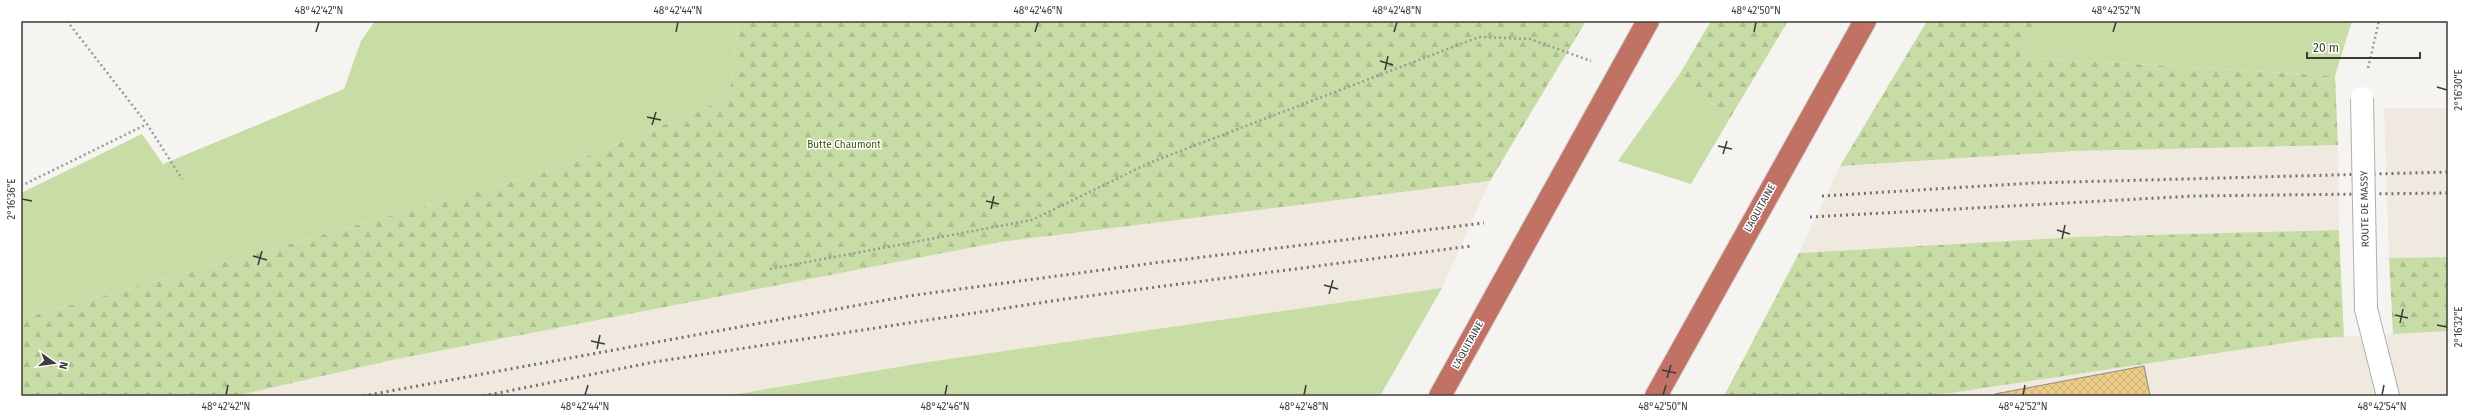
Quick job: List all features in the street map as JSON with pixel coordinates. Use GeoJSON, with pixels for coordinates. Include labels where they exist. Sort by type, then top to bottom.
{"type":"FeatureCollection","features":[{"type":"Feature","properties":{"kind":"highway","name":"L'AQUITAINE"},"geometry":{"type":"LineString","coordinates":[[1440,396],[1648,21]]}},
{"type":"Feature","properties":{"kind":"highway","name":"L'AQUITAINE"},"geometry":{"type":"LineString","coordinates":[[1656,396],[1865,21]]}},
{"type":"Feature","properties":{"kind":"street","name":"ROUTE DE MASSY"},"geometry":{"type":"LineString","coordinates":[[2362,98],[2366,309],[2388,396]]}},
{"type":"Feature","properties":{"kind":"path"},"geometry":{"type":"LineString","coordinates":[[67,21],[147,124],[182,179]]}},
{"type":"Feature","properties":{"kind":"path"},"geometry":{"type":"LineString","coordinates":[[2362,98],[2379,21]]}},
{"type":"Feature","properties":{"kind":"path"},"geometry":{"type":"LineString","coordinates":[[770,269],[1032,220],[1149,163],[1479,37],[1530,39],[1579,55],[1618,75]]}},
{"type":"Feature","properties":{"kind":"path"},"geometry":{"type":"LineString","coordinates":[[21,186],[147,124]]}},
{"type":"Feature","properties":{"kind":"shaded area"},"geometry":{"type":"Polygon","coordinates":[[[2384,108],[2448,108],[2448,257],[2389,258],[2384,108]]]}},
{"type":"Feature","properties":{"kind":"shaded area"},"geometry":{"type":"Polygon","coordinates":[[[2338,145],[2339,230],[2076,237],[1799,253],[1840,166],[2075,151],[2338,145]]]}},
{"type":"Feature","properties":{"kind":"shaded area"},"geometry":{"type":"Polygon","coordinates":[[[1490,181],[1442,288],[928,362],[725,396],[235,396],[392,360],[1000,242],[1490,181]]]}},
{"type":"Feature","properties":{"kind":"shaded area"},"geometry":{"type":"Polygon","coordinates":[[[2448,331],[2448,396],[1930,396],[2318,338],[2448,331]]]}},
{"type":"Feature","properties":{"kind":"green space"},"geometry":{"type":"Polygon","coordinates":[[[375,21],[739,21],[729,98],[556,169],[21,319],[21,193],[142,134],[163,164],[344,89],[361,41],[375,21]]]}},
{"type":"Feature","properties":{"kind":"green space","name":"Butte Chaumont"},"geometry":{"type":"Polygon","coordinates":[[[739,21],[1586,21],[1490,181],[1000,242],[392,360],[235,396],[21,396],[21,319],[556,169],[729,98],[739,21]]]}},
{"type":"Feature","properties":{"kind":"green space"},"geometry":{"type":"Polygon","coordinates":[[[1711,21],[1788,21],[1730,118],[1679,75],[1711,21]]]}},
{"type":"Feature","properties":{"kind":"green space"},"geometry":{"type":"Polygon","coordinates":[[[1927,21],[2039,21],[2020,57],[2335,76],[2338,145],[2075,151],[1840,166],[1927,21]]]}},
{"type":"Feature","properties":{"kind":"green space"},"geometry":{"type":"Polygon","coordinates":[[[2039,21],[2352,21],[2335,76],[2020,57],[2039,21]]]}},
{"type":"Feature","properties":{"kind":"green space"},"geometry":{"type":"Polygon","coordinates":[[[1679,75],[1730,118],[1691,184],[1618,161],[1679,75]]]}},
{"type":"Feature","properties":{"kind":"green space"},"geometry":{"type":"Polygon","coordinates":[[[2339,230],[2344,337],[2318,338],[1930,396],[1724,396],[1799,253],[2076,237],[2339,230]]]}},
{"type":"Feature","properties":{"kind":"green space"},"geometry":{"type":"Polygon","coordinates":[[[2448,257],[2448,331],[2393,334],[2389,258],[2448,257]]]}},
{"type":"Feature","properties":{"kind":"green space"},"geometry":{"type":"Polygon","coordinates":[[[1442,288],[1380,396],[725,396],[928,362],[1442,288]]]}},
{"type":"Feature","properties":{"kind":"building"},"geometry":{"type":"Polygon","coordinates":[[[2144,366],[2150,396],[1996,396],[1995,394],[2144,366]]]}},
{"type":"Feature","properties":{"kind":"railway"},"geometry":{"type":"LineString","coordinates":[[1822,196],[2032,183],[2448,172]]}},
{"type":"Feature","properties":{"kind":"railway"},"geometry":{"type":"LineString","coordinates":[[1810,217],[2194,196],[2448,193]]}},
{"type":"Feature","properties":{"kind":"railway"},"geometry":{"type":"LineString","coordinates":[[363,396],[908,296],[1154,263],[1484,223]]}},
{"type":"Feature","properties":{"kind":"railway"},"geometry":{"type":"LineString","coordinates":[[483,396],[654,362],[1065,299],[1471,246]]}}]}
